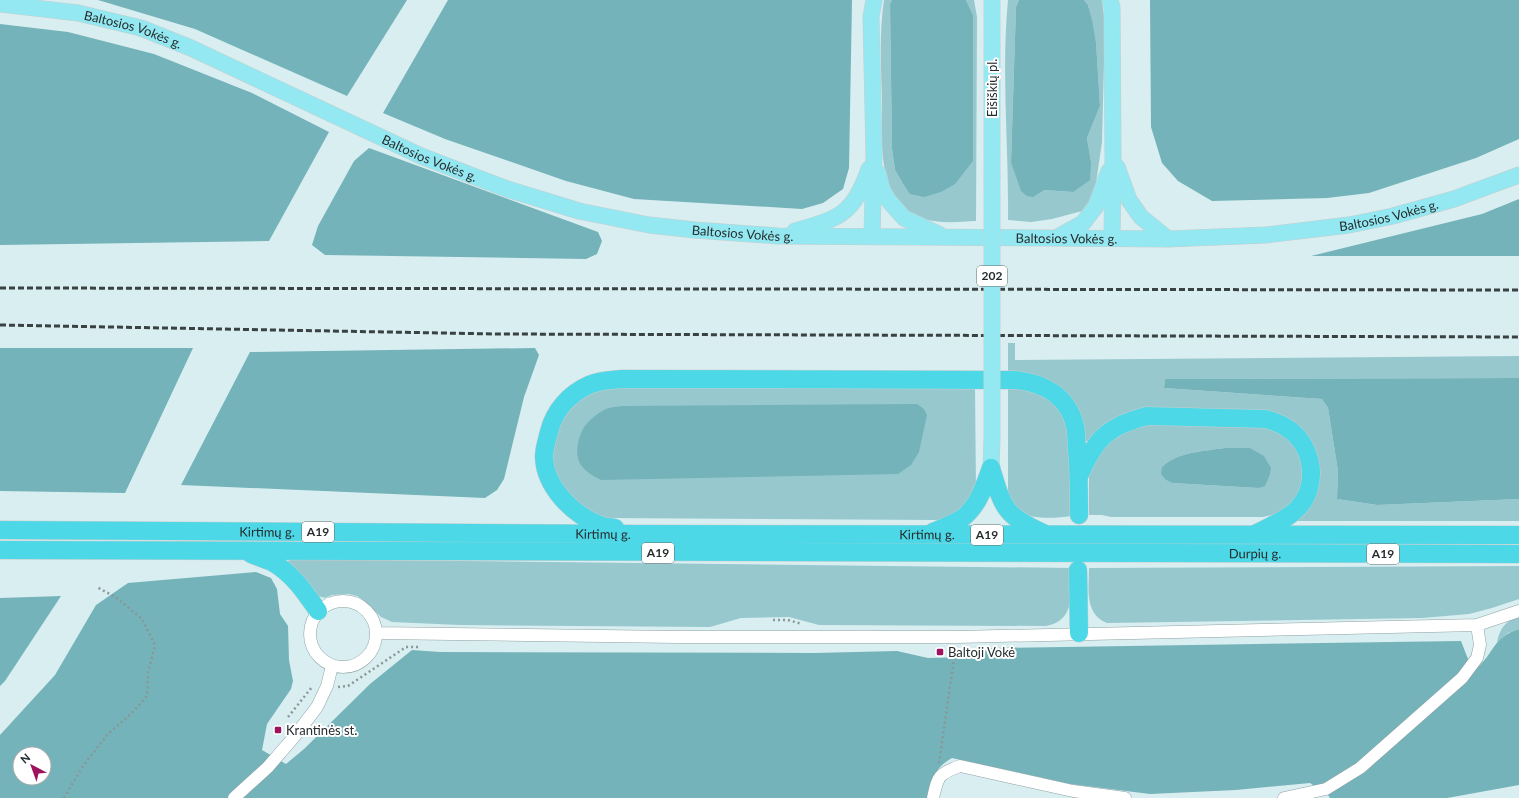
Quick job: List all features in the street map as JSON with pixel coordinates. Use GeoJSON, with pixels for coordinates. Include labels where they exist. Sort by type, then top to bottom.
{"type":"FeatureCollection","features":[{"type":"Feature","properties":{"kind":"highway"},"geometry":{"type":"LineString","coordinates":[[637,534],[600,525],[583,516],[560,496],[551,482],[546,469],[544,457],[546,442],[550,426],[556,413],[564,402],[576,392],[589,385],[606,380],[1016,380],[1030,382],[1044,386],[1055,393],[1070,412],[1075,426],[1079,476],[1079,515]]}},
{"type":"Feature","properties":{"kind":"highway"},"geometry":{"type":"LineString","coordinates":[[1079,476],[1089,454],[1107,432],[1131,420],[1147,416],[1265,419],[1278,422],[1291,430],[1299,438],[1311,464],[1312,478],[1306,496],[1292,514],[1254,535]]}},
{"type":"Feature","properties":{"kind":"highway"},"geometry":{"type":"LineString","coordinates":[[991,468],[999,496],[1009,511],[1022,523],[1045,534]]}},
{"type":"Feature","properties":{"kind":"highway"},"geometry":{"type":"LineString","coordinates":[[928,535],[960,520],[969,513],[980,496],[991,468]]}},
{"type":"Feature","properties":{"kind":"highway","name":"Kirtimų g."},"geometry":{"type":"LineString","coordinates":[[0,530],[637,534],[1254,535]]}},
{"type":"Feature","properties":{"kind":"highway","name":"Durpių g."},"geometry":{"type":"LineString","coordinates":[[1254,535],[1519,535]]}},
{"type":"Feature","properties":{"kind":"highway","name":"Kirtimų g."},"geometry":{"type":"LineString","coordinates":[[0,550],[990,553]]}},
{"type":"Feature","properties":{"kind":"highway"},"geometry":{"type":"LineString","coordinates":[[245,551],[273,563],[284,570],[303,589],[318,611]]}},
{"type":"Feature","properties":{"kind":"highway","name":"Durpių g."},"geometry":{"type":"LineString","coordinates":[[990,553],[1519,554]]}},
{"type":"Feature","properties":{"kind":"highway"},"geometry":{"type":"LineString","coordinates":[[1078,570],[1080,634]]}},
{"type":"Feature","properties":{"kind":"main road"},"geometry":{"type":"LineString","coordinates":[[872,236],[874,154],[871,17],[874,0]]}},
{"type":"Feature","properties":{"kind":"main road"},"geometry":{"type":"LineString","coordinates":[[981,0],[992,35]]}},
{"type":"Feature","properties":{"kind":"main road","name":"Eišiškių pl."},"geometry":{"type":"LineString","coordinates":[[991,468],[992,0]]}},
{"type":"Feature","properties":{"kind":"main road"},"geometry":{"type":"LineString","coordinates":[[992,35],[1000,0]]}},
{"type":"Feature","properties":{"kind":"main road"},"geometry":{"type":"LineString","coordinates":[[1110,0],[1112,7],[1112,238]]}},
{"type":"Feature","properties":{"kind":"main road","name":"Baltosios Vokės g."},"geometry":{"type":"LineString","coordinates":[[6,3],[78,13],[141,28],[191,48],[421,156],[507,189],[572,209],[649,225],[778,236],[1168,239],[1266,235],[1348,225],[1393,216],[1454,200],[1519,175]]}},
{"type":"Feature","properties":{"kind":"main road"},"geometry":{"type":"LineString","coordinates":[[778,236],[829,221],[849,209],[862,188],[874,154]]}},
{"type":"Feature","properties":{"kind":"main road"},"geometry":{"type":"LineString","coordinates":[[874,154],[882,190],[889,201],[904,218],[945,238]]}},
{"type":"Feature","properties":{"kind":"main road"},"geometry":{"type":"LineString","coordinates":[[1057,238],[1083,223],[1096,206],[1113,158]]}},
{"type":"Feature","properties":{"kind":"main road"},"geometry":{"type":"LineString","coordinates":[[1113,158],[1129,200],[1141,217],[1168,239]]}},
{"type":"Feature","properties":{"kind":"street"},"geometry":{"type":"LineString","coordinates":[[344,600],[356,602],[366,610],[374,620],[376,633],[374,647],[370,654],[362,661],[352,666],[341,667],[332,666],[321,660],[312,648],[309,636],[312,619],[318,611],[331,602],[344,600]]}},
{"type":"Feature","properties":{"kind":"street"},"geometry":{"type":"LineString","coordinates":[[376,633],[678,637],[951,637],[1477,625],[1519,610]]}},
{"type":"Feature","properties":{"kind":"street"},"geometry":{"type":"LineString","coordinates":[[1284,798],[1326,789],[1360,768],[1462,678],[1477,658],[1480,645],[1477,625]]}},
{"type":"Feature","properties":{"kind":"street"},"geometry":{"type":"LineString","coordinates":[[234,798],[268,767],[317,707],[327,686],[332,666]]}},
{"type":"Feature","properties":{"kind":"street"},"geometry":{"type":"LineString","coordinates":[[933,798],[937,779],[946,771],[960,766],[1072,791],[1126,798]]}},
{"type":"Feature","properties":{"kind":"path"},"geometry":{"type":"LineString","coordinates":[[64,798],[83,766],[108,734],[133,712],[147,696],[148,673],[155,645],[142,619],[117,598],[97,588]]}},
{"type":"Feature","properties":{"kind":"path"},"geometry":{"type":"LineString","coordinates":[[288,717],[316,682],[327,686],[342,688],[348,686],[406,647],[422,647]]}},
{"type":"Feature","properties":{"kind":"path"},"geometry":{"type":"LineString","coordinates":[[937,779],[955,652]]}},
{"type":"Feature","properties":{"kind":"shaded area"},"geometry":{"type":"Polygon","coordinates":[[[98,0],[407,0],[347,96],[195,29],[98,0]]]}},
{"type":"Feature","properties":{"kind":"shaded area"},"geometry":{"type":"Polygon","coordinates":[[[448,0],[852,0],[849,168],[843,189],[823,203],[802,209],[634,199],[566,181],[445,139],[383,113],[448,0]]]}},
{"type":"Feature","properties":{"kind":"shaded area"},"geometry":{"type":"Polygon","coordinates":[[[884,0],[892,0],[890,4],[892,149],[895,170],[902,182],[973,15],[966,0],[974,0],[977,17],[976,221],[939,222],[921,218],[904,207],[890,187],[886,177],[882,144],[881,37],[884,0]]]}},
{"type":"Feature","properties":{"kind":"shaded area"},"geometry":{"type":"Polygon","coordinates":[[[892,0],[966,0],[973,15],[973,161],[955,184],[941,192],[924,197],[910,194],[895,170],[892,149],[890,4],[892,0]]]}},
{"type":"Feature","properties":{"kind":"shaded area"},"geometry":{"type":"Polygon","coordinates":[[[1008,0],[1019,0],[1016,7],[1011,162],[1044,190],[1073,192],[1091,162],[1087,138],[1100,106],[1096,42],[1088,5],[1084,0],[1102,0],[1105,23],[1102,142],[1095,190],[1090,204],[1082,211],[1052,219],[1031,222],[1008,220],[1005,55],[1008,0]]]}},
{"type":"Feature","properties":{"kind":"shaded area"},"geometry":{"type":"Polygon","coordinates":[[[1019,0],[1084,0],[1088,5],[1096,42],[1100,106],[1087,138],[1091,162],[1090,180],[1073,192],[1044,190],[1033,197],[1027,196],[1021,191],[1011,162],[1016,7],[1019,0]]]}},
{"type":"Feature","properties":{"kind":"shaded area"},"geometry":{"type":"Polygon","coordinates":[[[1150,0],[1519,0],[1519,139],[1476,158],[1369,193],[1327,198],[1212,201],[1178,181],[1162,163],[1151,127],[1150,0]]]}},
{"type":"Feature","properties":{"kind":"shaded area"},"geometry":{"type":"Polygon","coordinates":[[[0,24],[68,32],[154,54],[252,93],[329,132],[269,241],[0,245],[0,24]]]}},
{"type":"Feature","properties":{"kind":"shaded area"},"geometry":{"type":"Polygon","coordinates":[[[369,148],[598,232],[602,241],[597,254],[586,259],[325,255],[312,245],[318,226],[354,161],[369,148]]]}},
{"type":"Feature","properties":{"kind":"shaded area"},"geometry":{"type":"Polygon","coordinates":[[[1519,199],[1519,256],[1311,256],[1482,214],[1519,199]]]}},
{"type":"Feature","properties":{"kind":"shaded area"},"geometry":{"type":"Polygon","coordinates":[[[1008,343],[1015,343],[1015,360],[1519,356],[1519,378],[1165,379],[1164,388],[1322,399],[1328,408],[1338,471],[1337,499],[1377,505],[1519,499],[1519,521],[1294,521],[1307,505],[1303,432],[1140,412],[1089,441],[1085,441],[1068,403],[1058,386],[1040,377],[1008,372],[1008,343]]]}},
{"type":"Feature","properties":{"kind":"shaded area"},"geometry":{"type":"Polygon","coordinates":[[[0,348],[193,348],[125,493],[0,491],[0,348]]]}},
{"type":"Feature","properties":{"kind":"shaded area"},"geometry":{"type":"Polygon","coordinates":[[[535,348],[539,355],[524,397],[504,479],[497,490],[485,498],[181,485],[250,352],[535,348]]]}},
{"type":"Feature","properties":{"kind":"shaded area"},"geometry":{"type":"Polygon","coordinates":[[[1519,378],[1519,499],[1377,505],[1337,499],[1338,471],[1328,408],[1322,399],[1164,388],[1165,379],[1519,378]]]}},
{"type":"Feature","properties":{"kind":"shaded area"},"geometry":{"type":"Polygon","coordinates":[[[605,385],[975,386],[976,492],[966,507],[947,518],[937,520],[606,518],[597,516],[584,509],[560,487],[552,462],[554,433],[571,403],[605,385]]]}},
{"type":"Feature","properties":{"kind":"shaded area"},"geometry":{"type":"Polygon","coordinates":[[[1008,386],[1030,387],[1059,407],[1069,432],[1071,516],[1045,518],[1025,515],[1014,506],[1010,498],[1008,493],[1008,386]]]}},
{"type":"Feature","properties":{"kind":"shaded area"},"geometry":{"type":"Polygon","coordinates":[[[917,404],[924,409],[927,415],[919,452],[911,465],[898,474],[601,480],[585,470],[579,461],[577,452],[581,433],[589,421],[606,409],[613,407],[917,404]]]}},
{"type":"Feature","properties":{"kind":"shaded area"},"geometry":{"type":"Polygon","coordinates":[[[1141,424],[1272,425],[1299,448],[1306,476],[1298,499],[1277,514],[1263,517],[1111,517],[1089,515],[1089,476],[1099,447],[1141,424]],[[1225,448],[1200,451],[1175,458],[1162,467],[1166,480],[1172,483],[1258,488],[1250,448],[1225,448]]]}},
{"type":"Feature","properties":{"kind":"shaded area"},"geometry":{"type":"Polygon","coordinates":[[[1225,448],[1250,448],[1264,456],[1271,468],[1265,486],[1258,488],[1172,483],[1166,480],[1161,474],[1162,467],[1175,458],[1200,451],[1225,448]]]}},
{"type":"Feature","properties":{"kind":"shaded area"},"geometry":{"type":"Polygon","coordinates":[[[291,559],[1072,568],[1072,586],[1070,604],[1067,612],[1063,618],[1056,623],[1046,626],[819,625],[789,617],[741,618],[710,627],[460,625],[392,622],[381,617],[357,596],[349,594],[332,595],[325,598],[318,596],[287,562],[291,559]]]}},
{"type":"Feature","properties":{"kind":"shaded area"},"geometry":{"type":"Polygon","coordinates":[[[1519,566],[1519,599],[1469,614],[1422,618],[1107,623],[1094,613],[1089,600],[1089,568],[1519,566]]]}},
{"type":"Feature","properties":{"kind":"shaded area"},"geometry":{"type":"Polygon","coordinates":[[[256,572],[271,578],[277,589],[280,614],[288,626],[289,660],[293,681],[291,689],[267,724],[262,750],[286,764],[304,749],[370,684],[412,650],[440,652],[814,653],[897,651],[928,658],[971,657],[991,648],[1461,641],[1468,659],[1477,668],[1499,641],[1510,633],[1519,629],[1519,785],[1447,798],[1330,798],[1310,783],[1236,790],[1150,794],[1070,784],[952,758],[941,766],[935,775],[928,798],[0,798],[0,735],[55,675],[96,605],[128,583],[256,572]]]}},
{"type":"Feature","properties":{"kind":"shaded area"},"geometry":{"type":"Polygon","coordinates":[[[61,596],[5,681],[0,686],[0,598],[61,596]]]}},
{"type":"Feature","properties":{"kind":"shaded area"},"geometry":{"type":"Polygon","coordinates":[[[1519,615],[1519,629],[1508,633],[1497,642],[1500,632],[1504,626],[1510,620],[1519,615]]]}},
{"type":"Feature","properties":{"kind":"railway"},"geometry":{"type":"LineString","coordinates":[[0,288],[1519,290]]}},
{"type":"Feature","properties":{"kind":"railway"},"geometry":{"type":"LineString","coordinates":[[0,325],[497,334],[1519,337]]}},
{"type":"Feature","properties":{"kind":"place","name":"Baltoji Vokė"},"geometry":{"type":"Point","coordinates":[940,652]}},
{"type":"Feature","properties":{"kind":"place","name":"Krantinės st."},"geometry":{"type":"Point","coordinates":[278,730]}}]}
